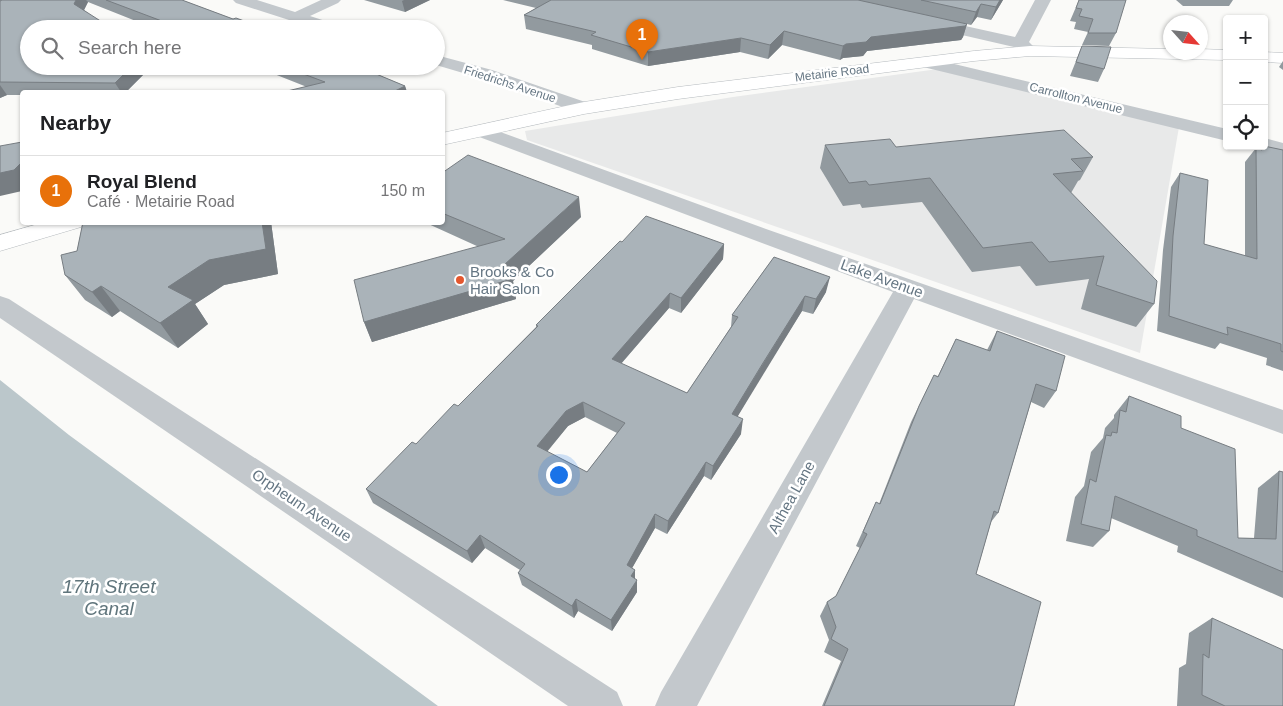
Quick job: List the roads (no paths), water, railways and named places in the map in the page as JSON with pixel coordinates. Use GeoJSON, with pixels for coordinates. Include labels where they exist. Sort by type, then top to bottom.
{"type":"FeatureCollection","features":[{"type":"Feature","properties":{"kind":"main road","name":"Metairie Road"},"geometry":{"type":"LineString","coordinates":[[445,138],[584,108],[1025,47],[1223,55]]}},
{"type":"Feature","properties":{"kind":"main road"},"geometry":{"type":"LineString","coordinates":[[1268,57],[1283,58]]}},
{"type":"Feature","properties":{"kind":"main road"},"geometry":{"type":"LineString","coordinates":[[0,227],[20,223]]}},
{"type":"Feature","properties":{"kind":"main road"},"geometry":{"type":"LineString","coordinates":[[0,243],[63,225]]}},
{"type":"Feature","properties":{"kind":"street"},"geometry":{"type":"LineString","coordinates":[[241,0],[306,20]]}},
{"type":"Feature","properties":{"kind":"street"},"geometry":{"type":"LineString","coordinates":[[296,17],[333,0]]}},
{"type":"Feature","properties":{"kind":"street"},"geometry":{"type":"LineString","coordinates":[[910,19],[1025,47],[1043,0]]}},
{"type":"Feature","properties":{"kind":"street","name":"Carrollton Avenue"},"geometry":{"type":"LineString","coordinates":[[925,62],[1223,134]]}},
{"type":"Feature","properties":{"kind":"street","name":"Friedrichs Avenue"},"geometry":{"type":"LineString","coordinates":[[445,63],[486,74],[584,108]]}},
{"type":"Feature","properties":{"kind":"street","name":"Lake Avenue"},"geometry":{"type":"LineString","coordinates":[[481,131],[749,231],[1283,422]]}},
{"type":"Feature","properties":{"kind":"street"},"geometry":{"type":"LineString","coordinates":[[1268,145],[1283,148]]}},
{"type":"Feature","properties":{"kind":"street","name":"Althea Lane"},"geometry":{"type":"LineString","coordinates":[[675,706],[908,287]]}},
{"type":"Feature","properties":{"kind":"street","name":"Orpheum Avenue"},"geometry":{"type":"LineString","coordinates":[[0,305],[603,706]]}},
{"type":"Feature","properties":{"kind":"water","name":"17th Street Canal"},"geometry":{"type":"Polygon","coordinates":[[[0,380],[69,435],[438,706],[0,706],[0,380]]]}},
{"type":"Feature","properties":{"kind":"place","name":"Royal Blend"},"geometry":{"type":"Point","coordinates":[642,60]}},
{"type":"Feature","properties":{"kind":"place","name":"Brooks & Co Hair Salon"},"geometry":{"type":"Point","coordinates":[460,280]}}]}
